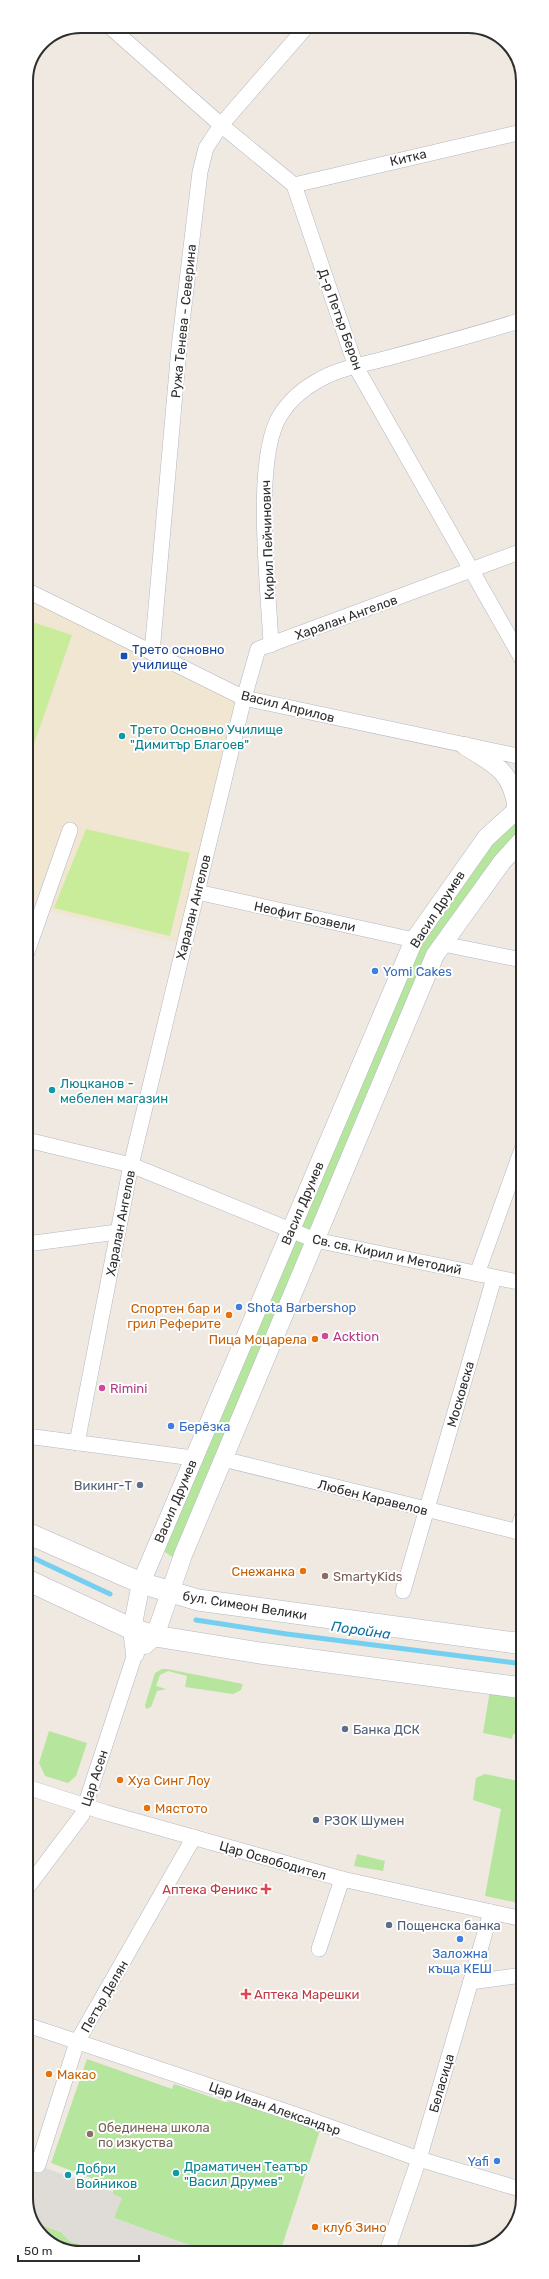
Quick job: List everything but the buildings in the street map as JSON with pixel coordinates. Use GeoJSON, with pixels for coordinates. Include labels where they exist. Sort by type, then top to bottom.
{"type":"FeatureCollection","features":[{"type":"Feature","properties":{"kind":"main road","name":"бул. Симеон Велики"},"geometry":{"type":"LineString","coordinates":[[33,1536],[141,1584],[198,1600],[516,1643]]}},
{"type":"Feature","properties":{"kind":"main road"},"geometry":{"type":"LineString","coordinates":[[33,1583],[132,1629],[155,1636],[260,1653],[516,1687]]}},
{"type":"Feature","properties":{"kind":"street"},"geometry":{"type":"LineString","coordinates":[[117,33],[221,126],[294,184]]}},
{"type":"Feature","properties":{"kind":"street","name":"Ружа Тенева - Северина"},"geometry":{"type":"LineString","coordinates":[[152,653],[179,348],[198,187],[206,148],[221,126],[301,33]]}},
{"type":"Feature","properties":{"kind":"street","name":"Китка"},"geometry":{"type":"LineString","coordinates":[[294,184],[516,133]]}},
{"type":"Feature","properties":{"kind":"street","name":"Д-р Петър Берон"},"geometry":{"type":"LineString","coordinates":[[294,184],[356,367],[473,569],[516,648]]}},
{"type":"Feature","properties":{"kind":"street","name":"Кирил Пейчинович"},"geometry":{"type":"LineString","coordinates":[[271,645],[265,537],[265,480],[270,444],[280,414],[302,390],[320,379],[356,367],[516,322]]}},
{"type":"Feature","properties":{"kind":"street","name":"Харалан Ангелов"},"geometry":{"type":"LineString","coordinates":[[77,1443],[131,1165],[244,698],[258,649],[516,553]]}},
{"type":"Feature","properties":{"kind":"street","name":"Васил Априлов"},"geometry":{"type":"LineString","coordinates":[[33,594],[244,698],[516,756]]}},
{"type":"Feature","properties":{"kind":"street"},"geometry":{"type":"LineString","coordinates":[[465,746],[494,764],[506,776],[516,796]]}},
{"type":"Feature","properties":{"kind":"street","name":"Васил Друмев"},"geometry":{"type":"LineString","coordinates":[[132,1629],[141,1584],[193,1458],[414,940],[486,838],[516,812]]}},
{"type":"Feature","properties":{"kind":"street"},"geometry":{"type":"LineString","coordinates":[[33,936],[70,830]]}},
{"type":"Feature","properties":{"kind":"street","name":"Васил Друмев"},"geometry":{"type":"LineString","coordinates":[[155,1636],[183,1554],[435,955],[502,862],[516,847]]}},
{"type":"Feature","properties":{"kind":"street","name":"Неофит Бозвели"},"geometry":{"type":"LineString","coordinates":[[197,892],[414,940]]}},
{"type":"Feature","properties":{"kind":"street"},"geometry":{"type":"LineString","coordinates":[[443,944],[516,959]]}},
{"type":"Feature","properties":{"kind":"street","name":"Св. св. Кирил и Методий"},"geometry":{"type":"LineString","coordinates":[[33,1142],[131,1165],[315,1240],[516,1282]]}},
{"type":"Feature","properties":{"kind":"street"},"geometry":{"type":"LineString","coordinates":[[477,1274],[516,1166]]}},
{"type":"Feature","properties":{"kind":"street"},"geometry":{"type":"LineString","coordinates":[[33,1243],[117,1232]]}},
{"type":"Feature","properties":{"kind":"street","name":"Московска"},"geometry":{"type":"LineString","coordinates":[[403,1591],[494,1278]]}},
{"type":"Feature","properties":{"kind":"street"},"geometry":{"type":"LineString","coordinates":[[33,1437],[193,1458]]}},
{"type":"Feature","properties":{"kind":"street","name":"Любен Каравелов"},"geometry":{"type":"LineString","coordinates":[[223,1459],[516,1532]]}},
{"type":"Feature","properties":{"kind":"street","name":"Цар Асен"},"geometry":{"type":"LineString","coordinates":[[33,1880],[82,1815],[86,1806],[136,1654],[132,1629]]}},
{"type":"Feature","properties":{"kind":"street","name":"Цар Асен"},"geometry":{"type":"LineString","coordinates":[[136,1654],[155,1636]]}},
{"type":"Feature","properties":{"kind":"street","name":"Цар Освободител"},"geometry":{"type":"LineString","coordinates":[[33,1789],[86,1806],[342,1879],[516,1917]]}},
{"type":"Feature","properties":{"kind":"street","name":"Петър Делян"},"geometry":{"type":"LineString","coordinates":[[38,2165],[77,2042],[194,1837]]}},
{"type":"Feature","properties":{"kind":"street"},"geometry":{"type":"LineString","coordinates":[[319,1949],[342,1879]]}},
{"type":"Feature","properties":{"kind":"street","name":"Беласица"},"geometry":{"type":"LineString","coordinates":[[389,2246],[419,2159],[491,1912]]}},
{"type":"Feature","properties":{"kind":"street"},"geometry":{"type":"LineString","coordinates":[[471,1982],[516,1975]]}},
{"type":"Feature","properties":{"kind":"street","name":"Цар Иван Александър"},"geometry":{"type":"LineString","coordinates":[[33,2027],[297,2115],[419,2159],[516,2188]]}},
{"type":"Feature","properties":{"kind":"shaded area"},"geometry":{"type":"Polygon","coordinates":[[[33,592],[244,698],[184,944],[43,910],[33,936],[33,592]]]}},
{"type":"Feature","properties":{"kind":"shaded area"},"geometry":{"type":"Polygon","coordinates":[[[34,2164],[113,2192],[113,2194],[122,2198],[114,2218],[192,2246],[84,2246],[69,2241],[61,2232],[41,2225],[39,2222],[34,2207],[33,2198],[34,2164]]]}},
{"type":"Feature","properties":{"kind":"green space"},"geometry":{"type":"Polygon","coordinates":[[[33,622],[72,635],[33,747],[33,622]]]}},
{"type":"Feature","properties":{"kind":"green space"},"geometry":{"type":"Polygon","coordinates":[[[516,815],[516,848],[443,944],[175,1559],[156,1546],[414,940],[516,815]]]}},
{"type":"Feature","properties":{"kind":"green space"},"geometry":{"type":"Polygon","coordinates":[[[86,829],[190,853],[170,936],[54,908],[86,829]]]}},
{"type":"Feature","properties":{"kind":"green space"},"geometry":{"type":"Polygon","coordinates":[[[162,1669],[243,1684],[241,1690],[233,1694],[185,1687],[187,1676],[168,1671],[160,1675],[156,1686],[166,1689],[157,1691],[151,1707],[146,1709],[145,1705],[155,1673],[162,1669]]]}},
{"type":"Feature","properties":{"kind":"green space"},"geometry":{"type":"Polygon","coordinates":[[[491,1684],[516,1687],[516,1735],[513,1734],[512,1739],[483,1733],[491,1684]]]}},
{"type":"Feature","properties":{"kind":"green space"},"geometry":{"type":"Polygon","coordinates":[[[49,1731],[87,1743],[76,1776],[68,1783],[45,1776],[39,1763],[49,1731]]]}},
{"type":"Feature","properties":{"kind":"green space"},"geometry":{"type":"Polygon","coordinates":[[[485,1774],[516,1781],[516,1903],[485,1896],[501,1809],[473,1800],[476,1778],[485,1774]]]}},
{"type":"Feature","properties":{"kind":"green space"},"geometry":{"type":"Polygon","coordinates":[[[357,1854],[385,1861],[383,1871],[354,1866],[357,1854]]]}},
{"type":"Feature","properties":{"kind":"green space"},"geometry":{"type":"Polygon","coordinates":[[[87,2059],[172,2089],[174,2084],[225,2102],[253,2100],[322,2124],[282,2246],[192,2246],[114,2218],[121,2198],[112,2194],[115,2187],[51,2163],[87,2059]]]}},
{"type":"Feature","properties":{"kind":"green space"},"geometry":{"type":"Polygon","coordinates":[[[41,2225],[61,2232],[70,2241],[84,2246],[69,2244],[57,2240],[49,2234],[41,2225]]]}},
{"type":"Feature","properties":{"kind":"waterway","name":"Поройна"},"geometry":{"type":"LineString","coordinates":[[33,1558],[110,1594]]}},
{"type":"Feature","properties":{"kind":"waterway","name":"Поройна"},"geometry":{"type":"LineString","coordinates":[[196,1620],[287,1634],[516,1663]]}},
{"type":"Feature","properties":{"kind":"place","name":"Трето основно училище"},"geometry":{"type":"Point","coordinates":[124,656]}},
{"type":"Feature","properties":{"kind":"place","name":"Трето Основно Училище \"Димитър Благоев\""},"geometry":{"type":"Point","coordinates":[122,736]}},
{"type":"Feature","properties":{"kind":"place","name":"Yomi Cakes"},"geometry":{"type":"Point","coordinates":[375,971]}},
{"type":"Feature","properties":{"kind":"place","name":"Люцканов - мебелен магазин"},"geometry":{"type":"Point","coordinates":[52,1090]}},
{"type":"Feature","properties":{"kind":"place","name":"Shota Barbershop"},"geometry":{"type":"Point","coordinates":[239,1307]}},
{"type":"Feature","properties":{"kind":"place","name":"Спортен бар и грил Реферите"},"geometry":{"type":"Point","coordinates":[229,1315]}},
{"type":"Feature","properties":{"kind":"place","name":"Acktion"},"geometry":{"type":"Point","coordinates":[325,1336]}},
{"type":"Feature","properties":{"kind":"place","name":"Пица Моцарела"},"geometry":{"type":"Point","coordinates":[315,1339]}},
{"type":"Feature","properties":{"kind":"place","name":"Rimini"},"geometry":{"type":"Point","coordinates":[102,1388]}},
{"type":"Feature","properties":{"kind":"place","name":"Берёзка"},"geometry":{"type":"Point","coordinates":[171,1426]}},
{"type":"Feature","properties":{"kind":"place","name":"Викинг-Т"},"geometry":{"type":"Point","coordinates":[140,1485]}},
{"type":"Feature","properties":{"kind":"place","name":"Снежанка"},"geometry":{"type":"Point","coordinates":[303,1571]}},
{"type":"Feature","properties":{"kind":"place","name":"SmartyKids"},"geometry":{"type":"Point","coordinates":[325,1576]}},
{"type":"Feature","properties":{"kind":"place","name":"Банка ДСК"},"geometry":{"type":"Point","coordinates":[345,1729]}},
{"type":"Feature","properties":{"kind":"place","name":"Хуа Синг Лоу"},"geometry":{"type":"Point","coordinates":[120,1780]}},
{"type":"Feature","properties":{"kind":"place","name":"Мястото"},"geometry":{"type":"Point","coordinates":[147,1808]}},
{"type":"Feature","properties":{"kind":"place","name":"РЗОК Шумен"},"geometry":{"type":"Point","coordinates":[316,1820]}},
{"type":"Feature","properties":{"kind":"place","name":"Аптека Феникс"},"geometry":{"type":"Point","coordinates":[266,1889]}},
{"type":"Feature","properties":{"kind":"place","name":"Пощенска банка"},"geometry":{"type":"Point","coordinates":[389,1925]}},
{"type":"Feature","properties":{"kind":"place","name":"Заложна къща КЕШ"},"geometry":{"type":"Point","coordinates":[460,1939]}},
{"type":"Feature","properties":{"kind":"place","name":"Аптека Марешки"},"geometry":{"type":"Point","coordinates":[246,1994]}},
{"type":"Feature","properties":{"kind":"place","name":"Макао"},"geometry":{"type":"Point","coordinates":[49,2074]}},
{"type":"Feature","properties":{"kind":"place","name":"Обединена школа по изкуства"},"geometry":{"type":"Point","coordinates":[90,2134]}},
{"type":"Feature","properties":{"kind":"place","name":"Yafi"},"geometry":{"type":"Point","coordinates":[497,2161]}},
{"type":"Feature","properties":{"kind":"place","name":"Драматичен Театър \"Васил Друмев\""},"geometry":{"type":"Point","coordinates":[176,2173]}},
{"type":"Feature","properties":{"kind":"place","name":"Добри Войников"},"geometry":{"type":"Point","coordinates":[68,2175]}},
{"type":"Feature","properties":{"kind":"place","name":"клуб Зино"},"geometry":{"type":"Point","coordinates":[315,2227]}}]}
